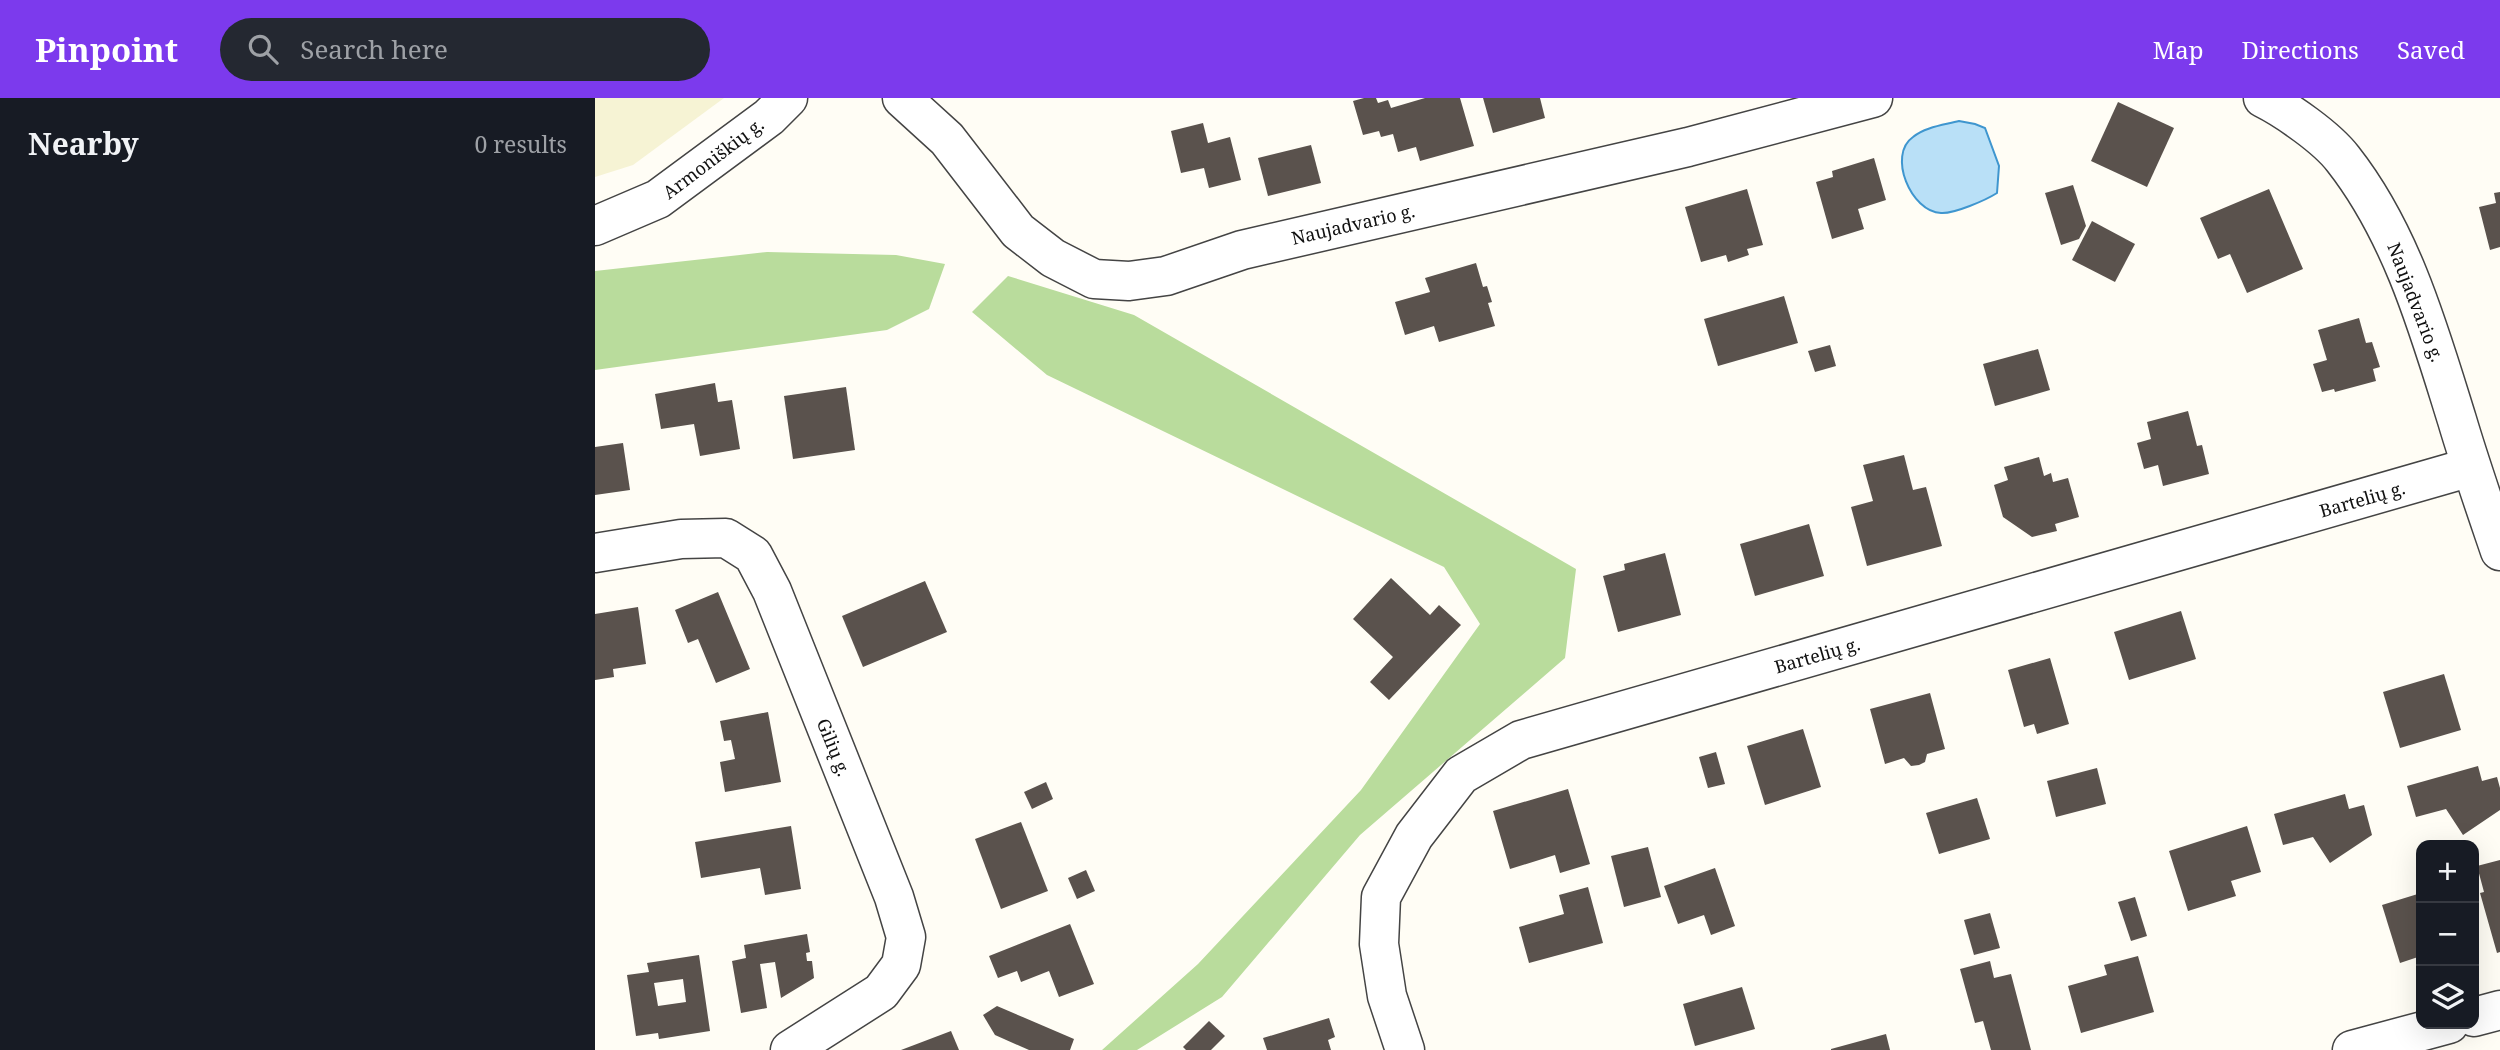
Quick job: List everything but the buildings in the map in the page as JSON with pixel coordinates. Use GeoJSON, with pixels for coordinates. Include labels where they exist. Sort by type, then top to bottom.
{"type":"FeatureCollection","features":[{"type":"Feature","properties":{"kind":"street","name":"Armoniškių g."},"geometry":{"type":"LineString","coordinates":[[595,226],[658,199],[769,117],[787,98]]}},
{"type":"Feature","properties":{"kind":"street","name":"Naujadvario g."},"geometry":{"type":"LineString","coordinates":[[902,98],[947,139],[1018,231],[1053,258],[1094,279],[1129,281],[1167,276],[1242,250],[1688,147],[1873,98]]}},
{"type":"Feature","properties":{"kind":"street","name":"Naujadvario g."},"geometry":{"type":"LineString","coordinates":[[2263,98],[2287,109],[2342,157],[2387,226],[2429,331],[2500,551]]}},
{"type":"Feature","properties":{"kind":"street","name":"Bartelių g."},"geometry":{"type":"LineString","coordinates":[[1405,1050],[1387,996],[1379,944],[1381,897],[1414,836],[1461,775],[1521,740],[2471,467]]}},
{"type":"Feature","properties":{"kind":"street","name":"Gilių g."},"geometry":{"type":"LineString","coordinates":[[595,553],[681,539],[726,538],[753,555],[772,591],[894,897],[906,937],[901,965],[881,992],[790,1050]]}},
{"type":"Feature","properties":{"kind":"street"},"geometry":{"type":"LineString","coordinates":[[2479,1016],[2500,1010]]}},
{"type":"Feature","properties":{"kind":"street"},"geometry":{"type":"LineString","coordinates":[[2352,1050],[2430,1029]]}},
{"type":"Feature","properties":{"kind":"shaded area"},"geometry":{"type":"Polygon","coordinates":[[[595,98],[724,98],[633,165],[595,177],[595,98]]]}},
{"type":"Feature","properties":{"kind":"green space"},"geometry":{"type":"Polygon","coordinates":[[[767,252],[896,255],[945,264],[929,309],[887,330],[595,370],[595,271],[767,252]]]}},
{"type":"Feature","properties":{"kind":"green space"},"geometry":{"type":"Polygon","coordinates":[[[1008,276],[1134,315],[1576,569],[1565,658],[1360,835],[1222,997],[1137,1050],[1102,1050],[1198,964],[1361,790],[1480,624],[1444,567],[1047,375],[972,312],[1008,276]]]}},
{"type":"Feature","properties":{"kind":"water"},"geometry":{"type":"Polygon","coordinates":[[[1959,121],[1985,128],[1999,166],[1997,193],[1978,203],[1941,213],[1930,210],[1912,193],[1906,181],[1902,156],[1913,137],[1923,131],[1959,121]]]}}]}
